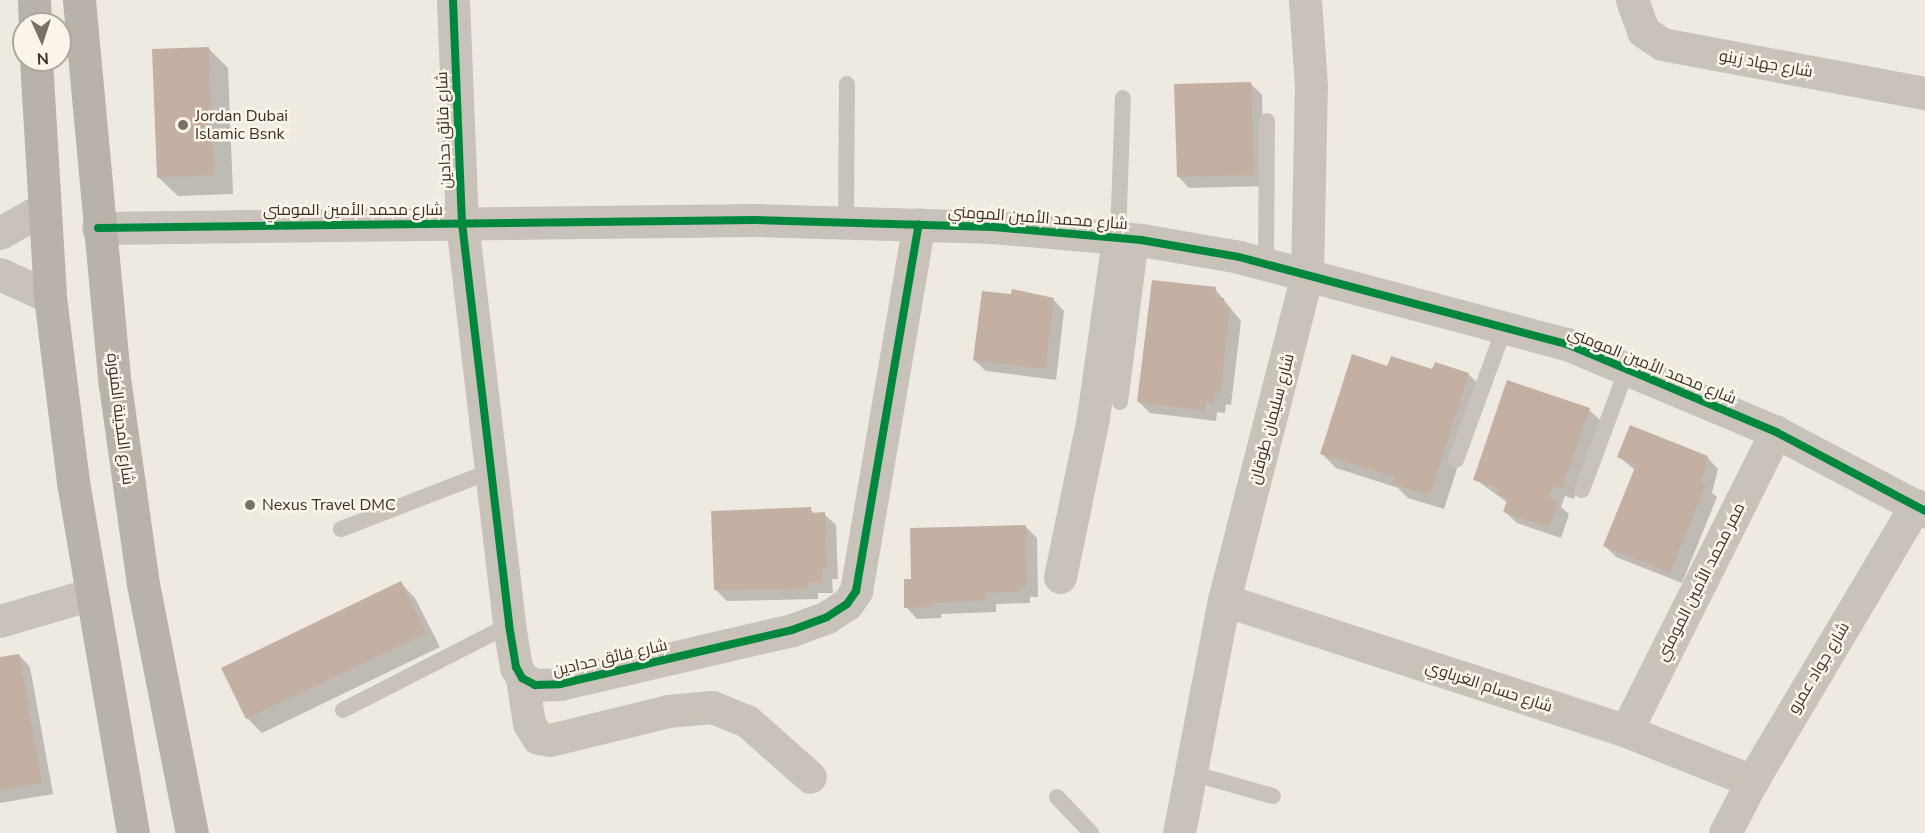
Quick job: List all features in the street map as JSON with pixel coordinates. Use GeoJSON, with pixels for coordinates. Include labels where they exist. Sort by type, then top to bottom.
{"type":"FeatureCollection","features":[{"type":"Feature","properties":{"kind":"main road","name":"شارع المدينة المنورة"},"geometry":{"type":"LineString","coordinates":[[79,0],[98,228],[143,584],[192,833]]}},
{"type":"Feature","properties":{"kind":"main road"},"geometry":{"type":"LineString","coordinates":[[37,72],[50,297],[91,594],[133,833]]}},
{"type":"Feature","properties":{"kind":"street","name":"شارع فائق حدادين"},"geometry":{"type":"LineString","coordinates":[[453,0],[462,223],[509,625],[522,678],[535,685],[560,684],[792,630],[827,617],[847,604],[856,591],[906,223]]}},
{"type":"Feature","properties":{"kind":"street","name":"شارع سليمان طوقان"},"geometry":{"type":"LineString","coordinates":[[1179,833],[1224,600],[1307,274],[1311,86],[1305,0]]}},
{"type":"Feature","properties":{"kind":"street","name":"شارع جهاد زينو"},"geometry":{"type":"LineString","coordinates":[[1632,0],[1643,32],[1662,44],[1925,93]]}},
{"type":"Feature","properties":{"kind":"street"},"geometry":{"type":"LineString","coordinates":[[0,233],[44,208]]}},
{"type":"Feature","properties":{"kind":"street","name":"شارع محمد الأمين المومني"},"geometry":{"type":"LineString","coordinates":[[98,228],[462,223],[846,222],[993,227],[1129,239],[1266,263],[1567,344],[1776,432],[1921,508]]}},
{"type":"Feature","properties":{"kind":"street"},"geometry":{"type":"LineString","coordinates":[[1060,577],[1129,239]]}},
{"type":"Feature","properties":{"kind":"street"},"geometry":{"type":"LineString","coordinates":[[0,274],[50,297]]}},
{"type":"Feature","properties":{"kind":"street","name":"ممر محمد الأمين المومني"},"geometry":{"type":"LineString","coordinates":[[1626,731],[1776,432]]}},
{"type":"Feature","properties":{"kind":"street","name":"شارع جواد عمرو"},"geometry":{"type":"LineString","coordinates":[[1725,833],[1752,781],[1921,508]]}},
{"type":"Feature","properties":{"kind":"street"},"geometry":{"type":"LineString","coordinates":[[0,621],[91,594]]}},
{"type":"Feature","properties":{"kind":"street","name":"شارع حسام الغرباوي"},"geometry":{"type":"LineString","coordinates":[[1224,600],[1626,731],[1752,781]]}},
{"type":"Feature","properties":{"kind":"street"},"geometry":{"type":"LineString","coordinates":[[522,678],[529,723],[538,738],[550,740],[668,711],[712,707],[747,721],[810,777]]}},
{"type":"Feature","properties":{"kind":"lane"},"geometry":{"type":"LineString","coordinates":[[846,222],[847,84]]}},
{"type":"Feature","properties":{"kind":"lane"},"geometry":{"type":"LineString","coordinates":[[1120,402],[1129,239],[1123,98]]}},
{"type":"Feature","properties":{"kind":"lane"},"geometry":{"type":"LineString","coordinates":[[1266,263],[1267,121]]}},
{"type":"Feature","properties":{"kind":"lane"},"geometry":{"type":"LineString","coordinates":[[1456,460],[1505,326]]}},
{"type":"Feature","properties":{"kind":"lane"},"geometry":{"type":"LineString","coordinates":[[1582,490],[1627,369]]}},
{"type":"Feature","properties":{"kind":"lane"},"geometry":{"type":"LineString","coordinates":[[341,529],[491,471]]}},
{"type":"Feature","properties":{"kind":"lane"},"geometry":{"type":"LineString","coordinates":[[343,710],[509,625]]}},
{"type":"Feature","properties":{"kind":"lane"},"geometry":{"type":"LineString","coordinates":[[1191,773],[1273,796]]}},
{"type":"Feature","properties":{"kind":"lane"},"geometry":{"type":"LineString","coordinates":[[1057,797],[1091,833]]}},
{"type":"Feature","properties":{"kind":"building"},"geometry":{"type":"Polygon","coordinates":[[[209,47],[214,175],[157,178],[152,49],[209,47]]]}},
{"type":"Feature","properties":{"kind":"building"},"geometry":{"type":"Polygon","coordinates":[[[1251,82],[1254,175],[1177,177],[1174,84],[1251,82]]]}},
{"type":"Feature","properties":{"kind":"building"},"geometry":{"type":"Polygon","coordinates":[[[1152,280],[1216,287],[1215,297],[1224,298],[1223,307],[1230,308],[1220,394],[1215,393],[1214,403],[1206,402],[1205,411],[1137,402],[1152,280]]]}},
{"type":"Feature","properties":{"kind":"building"},"geometry":{"type":"Polygon","coordinates":[[[1012,289],[1054,298],[1045,369],[973,360],[982,291],[1011,294],[1012,289]]]}},
{"type":"Feature","properties":{"kind":"building"},"geometry":{"type":"Polygon","coordinates":[[[1352,354],[1387,366],[1391,356],[1432,369],[1435,362],[1469,373],[1430,495],[1392,484],[1394,477],[1320,454],[1352,354]]]}},
{"type":"Feature","properties":{"kind":"building"},"geometry":{"type":"Polygon","coordinates":[[[1507,380],[1590,408],[1562,488],[1553,486],[1549,498],[1558,502],[1549,527],[1503,512],[1508,498],[1496,494],[1499,488],[1473,480],[1507,380]]]}},
{"type":"Feature","properties":{"kind":"building"},"geometry":{"type":"Polygon","coordinates":[[[1630,425],[1708,456],[1701,483],[1706,484],[1670,573],[1603,546],[1636,465],[1617,457],[1630,425]]]}},
{"type":"Feature","properties":{"kind":"building"},"geometry":{"type":"Polygon","coordinates":[[[811,507],[811,513],[825,512],[827,568],[822,568],[822,582],[807,582],[808,589],[714,590],[711,511],[811,507]]]}},
{"type":"Feature","properties":{"kind":"building"},"geometry":{"type":"Polygon","coordinates":[[[1026,525],[1027,587],[1019,587],[1019,592],[985,593],[985,601],[931,603],[930,607],[904,608],[904,579],[911,579],[910,528],[1026,525]]]}},
{"type":"Feature","properties":{"kind":"building"},"geometry":{"type":"Polygon","coordinates":[[[401,581],[426,633],[246,719],[221,668],[401,581]]]}},
{"type":"Feature","properties":{"kind":"building"},"geometry":{"type":"Polygon","coordinates":[[[19,654],[42,783],[0,790],[0,657],[19,654]]]}},
{"type":"Feature","properties":{"kind":"cycle path"},"geometry":{"type":"LineString","coordinates":[[453,0],[462,223],[509,625],[516,667],[522,678],[535,685],[560,684],[792,630],[827,617],[847,604],[856,591],[919,224]]}},
{"type":"Feature","properties":{"kind":"cycle path"},"geometry":{"type":"LineString","coordinates":[[98,228],[755,220],[993,227],[1141,240],[1239,257],[1567,344],[1776,432],[1925,511]]}},
{"type":"Feature","properties":{"kind":"place","name":"Jordan Dubai Islamic Bsnk"},"geometry":{"type":"Point","coordinates":[183,125]}},
{"type":"Feature","properties":{"kind":"place","name":"Nexus Travel DMC"},"geometry":{"type":"Point","coordinates":[250,505]}}]}
